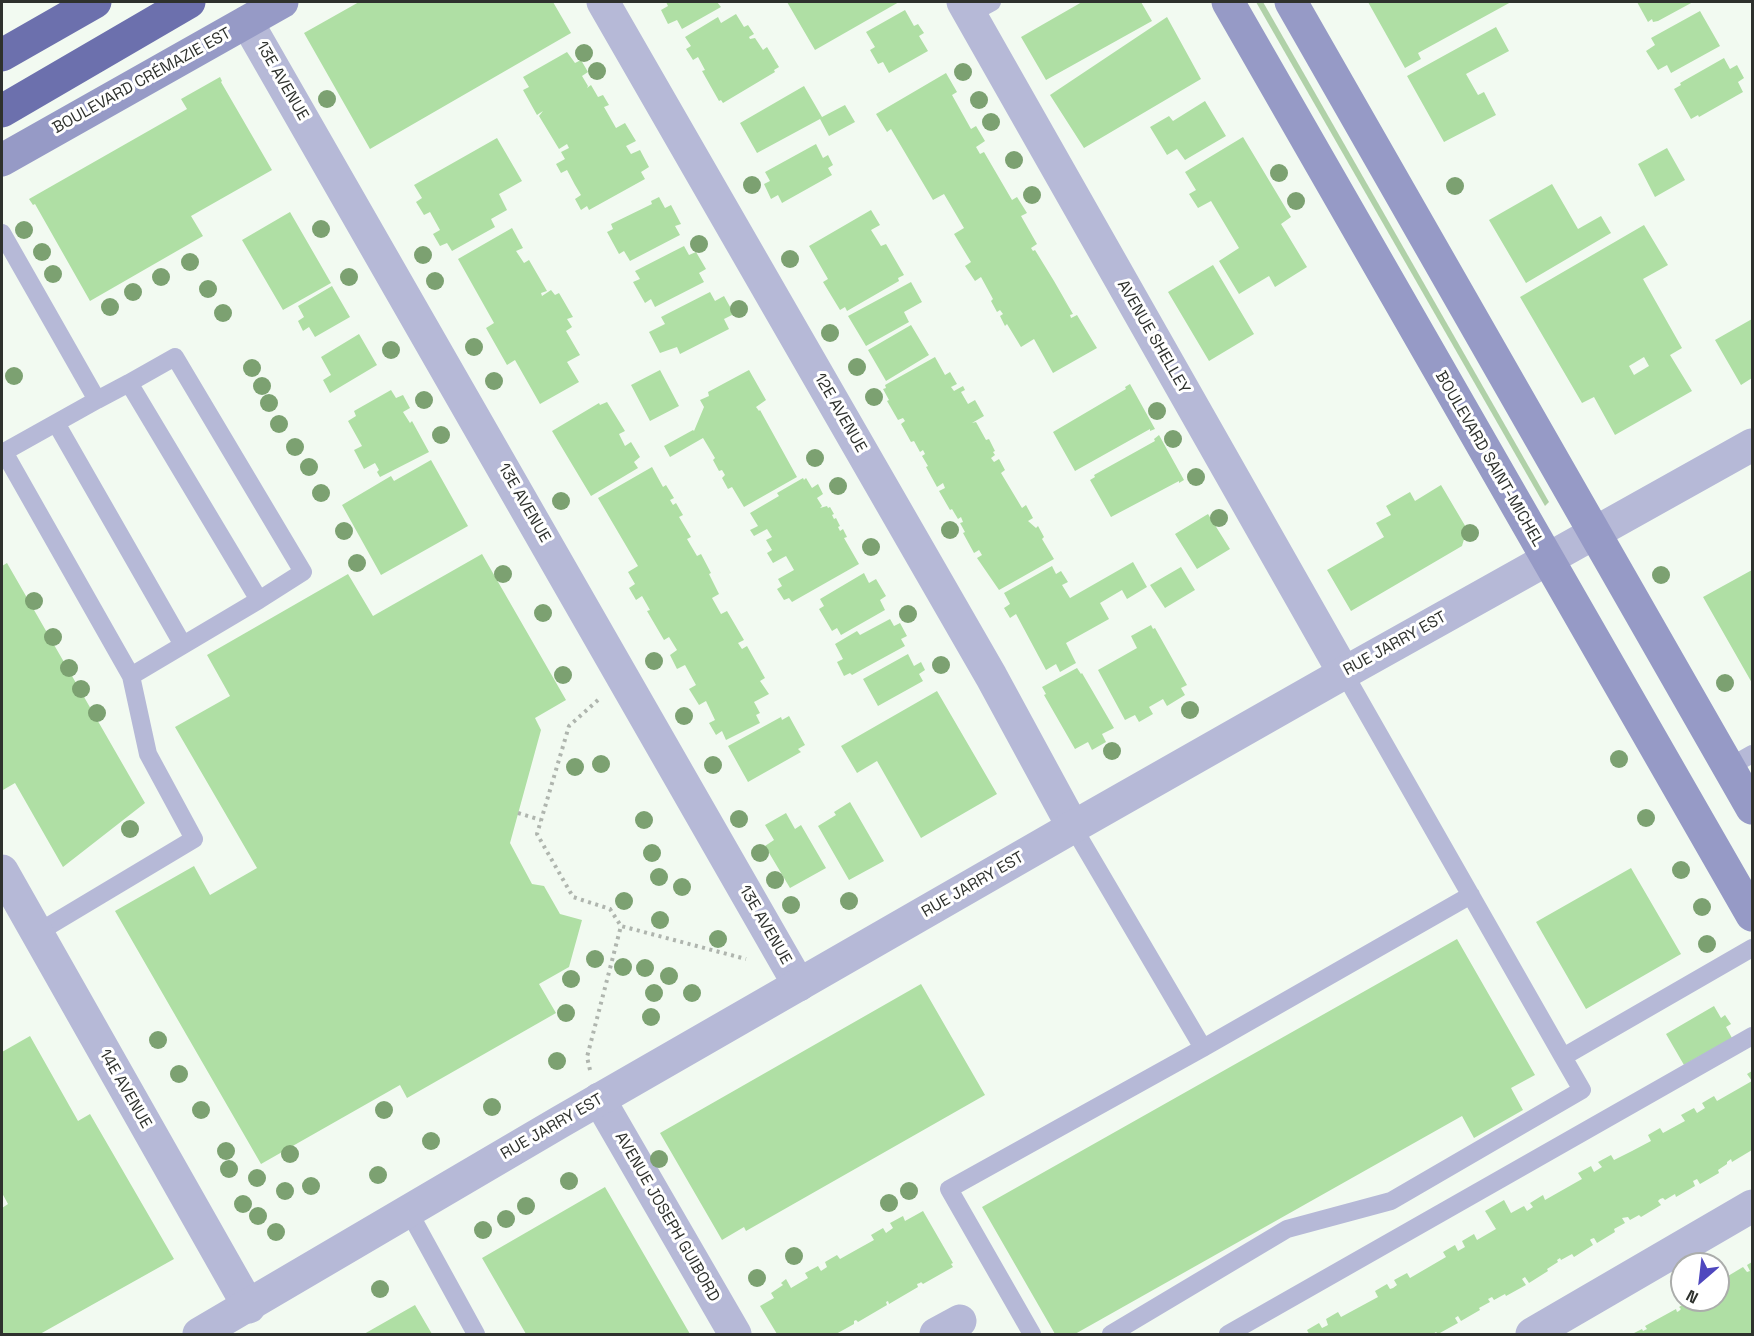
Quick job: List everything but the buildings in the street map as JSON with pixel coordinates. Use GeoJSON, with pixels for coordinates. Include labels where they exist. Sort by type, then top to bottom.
{"type":"FeatureCollection","features":[{"type":"Feature","properties":{"kind":"highway"},"geometry":{"type":"LineString","coordinates":[[2,55],[95,2]]}},
{"type":"Feature","properties":{"kind":"highway"},"geometry":{"type":"LineString","coordinates":[[2,111],[189,2]]}},
{"type":"Feature","properties":{"kind":"main road","name":"BOULEVARD CRÉMAZIE EST"},"geometry":{"type":"LineString","coordinates":[[2,160],[282,2]]}},
{"type":"Feature","properties":{"kind":"main road","name":"BOULEVARD SAINT-MICHEL"},"geometry":{"type":"LineString","coordinates":[[1228,2],[1752,915]]}},
{"type":"Feature","properties":{"kind":"main road"},"geometry":{"type":"LineString","coordinates":[[1290,2],[1596,532],[1741,761],[1752,808]]}},
{"type":"Feature","properties":{"kind":"street","name":"12E AVENUE"},"geometry":{"type":"LineString","coordinates":[[603,2],[991,676],[1073,827]]}},
{"type":"Feature","properties":{"kind":"street","name":"AVENUE SHELLEY"},"geometry":{"type":"LineString","coordinates":[[975,6],[1344,673]]}},
{"type":"Feature","properties":{"kind":"street","name":"13E AVENUE"},"geometry":{"type":"LineString","coordinates":[[247,22],[799,985]]}},
{"type":"Feature","properties":{"kind":"street","name":"RUE JARRY EST"},"geometry":{"type":"LineString","coordinates":[[199,1335],[599,1099],[1073,827],[1752,445]]}},
{"type":"Feature","properties":{"kind":"street","name":"14E AVENUE"},"geometry":{"type":"LineString","coordinates":[[2,871],[249,1307]]}},
{"type":"Feature","properties":{"kind":"street","name":"AVENUE JOSEPH GUIBORD"},"geometry":{"type":"LineString","coordinates":[[599,1099],[735,1335]]}},
{"type":"Feature","properties":{"kind":"street"},"geometry":{"type":"LineString","coordinates":[[1532,1335],[1752,1206]]}},
{"type":"Feature","properties":{"kind":"lane"},"geometry":{"type":"LineString","coordinates":[[2,233],[97,400]]}},
{"type":"Feature","properties":{"kind":"lane"},"geometry":{"type":"LineString","coordinates":[[37,933],[194,839],[148,754],[132,676],[4,452],[175,357],[303,572],[132,676]]}},
{"type":"Feature","properties":{"kind":"lane"},"geometry":{"type":"LineString","coordinates":[[129,383],[260,600]]}},
{"type":"Feature","properties":{"kind":"lane"},"geometry":{"type":"LineString","coordinates":[[56,423],[183,645]]}},
{"type":"Feature","properties":{"kind":"lane"},"geometry":{"type":"LineString","coordinates":[[1111,1335],[1287,1229],[1391,1201],[1582,1090],[1344,673]]}},
{"type":"Feature","properties":{"kind":"lane"},"geometry":{"type":"LineString","coordinates":[[1073,827],[1203,1048]]}},
{"type":"Feature","properties":{"kind":"lane"},"geometry":{"type":"LineString","coordinates":[[1032,1335],[948,1189],[1203,1048],[1471,895]]}},
{"type":"Feature","properties":{"kind":"lane"},"geometry":{"type":"LineString","coordinates":[[1563,1057],[1752,948]]}},
{"type":"Feature","properties":{"kind":"lane"},"geometry":{"type":"LineString","coordinates":[[1228,1335],[1752,1036]]}},
{"type":"Feature","properties":{"kind":"lane"},"geometry":{"type":"LineString","coordinates":[[409,1212],[476,1335]]}},
{"type":"Feature","properties":{"kind":"path"},"geometry":{"type":"LineString","coordinates":[[624,678],[569,726],[537,834],[573,897],[610,909],[621,926],[747,959]]}},
{"type":"Feature","properties":{"kind":"path"},"geometry":{"type":"LineString","coordinates":[[518,813],[541,820]]}},
{"type":"Feature","properties":{"kind":"path"},"geometry":{"type":"LineString","coordinates":[[599,1099],[587,1057],[621,926]]}},
{"type":"Feature","properties":{"kind":"green space"},"geometry":{"type":"Polygon","coordinates":[[[1256,2],[1263,2],[1549,502],[1545,506],[1256,2]]]}}]}
